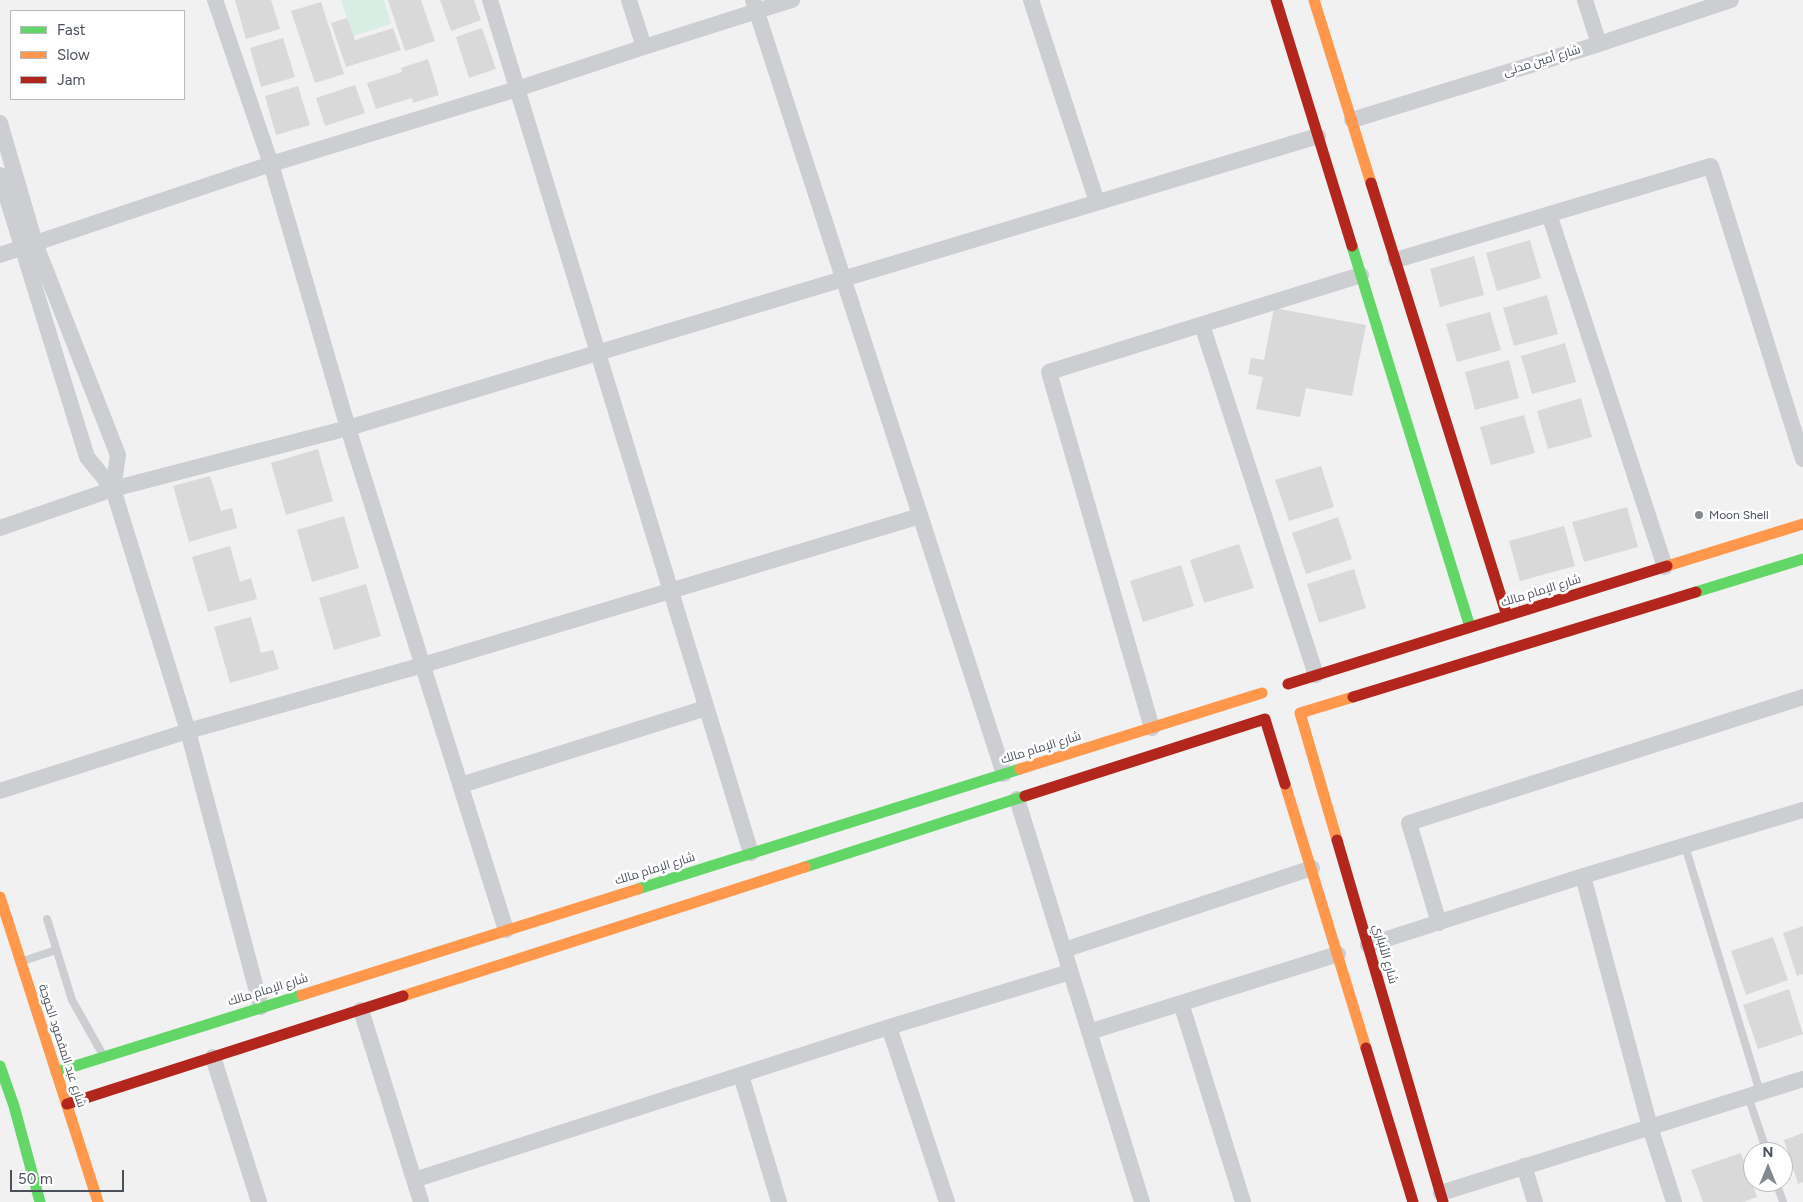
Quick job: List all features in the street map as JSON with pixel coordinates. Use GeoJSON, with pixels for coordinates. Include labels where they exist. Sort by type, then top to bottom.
{"type":"FeatureCollection","features":[{"type":"Feature","properties":{"kind":"street"},"geometry":{"type":"LineString","coordinates":[[215,0],[271,164],[348,428],[506,930]]}},
{"type":"Feature","properties":{"kind":"street"},"geometry":{"type":"LineString","coordinates":[[490,0],[751,853]]}},
{"type":"Feature","properties":{"kind":"street"},"geometry":{"type":"LineString","coordinates":[[629,0],[644,47]]}},
{"type":"Feature","properties":{"kind":"street"},"geometry":{"type":"LineString","coordinates":[[0,255],[271,164],[517,89],[644,47],[755,6],[792,0]]}},
{"type":"Feature","properties":{"kind":"street"},"geometry":{"type":"LineString","coordinates":[[1031,0],[1097,202]]}},
{"type":"Feature","properties":{"kind":"street"},"geometry":{"type":"LineString","coordinates":[[1276,0],[1361,276],[1427,473],[1470,627]]}},
{"type":"Feature","properties":{"kind":"street"},"geometry":{"type":"LineString","coordinates":[[1314,0],[1396,260],[1454,463],[1506,616]]}},
{"type":"Feature","properties":{"kind":"street"},"geometry":{"type":"LineString","coordinates":[[1585,0],[1599,44]]}},
{"type":"Feature","properties":{"kind":"street","name":"شارع أمين مدنى"},"geometry":{"type":"LineString","coordinates":[[1352,120],[1599,44],[1731,0]]}},
{"type":"Feature","properties":{"kind":"street"},"geometry":{"type":"LineString","coordinates":[[755,6],[1004,774]]}},
{"type":"Feature","properties":{"kind":"street"},"geometry":{"type":"LineString","coordinates":[[0,122],[29,245],[87,457],[113,489],[188,731],[261,1007]]}},
{"type":"Feature","properties":{"kind":"street"},"geometry":{"type":"LineString","coordinates":[[0,528],[113,489],[348,428],[1318,136]]}},
{"type":"Feature","properties":{"kind":"street"},"geometry":{"type":"LineString","coordinates":[[1396,260],[1711,166],[1803,459]]}},
{"type":"Feature","properties":{"kind":"street"},"geometry":{"type":"LineString","coordinates":[[0,174],[118,455],[113,489]]}},
{"type":"Feature","properties":{"kind":"street"},"geometry":{"type":"LineString","coordinates":[[1549,214],[1665,567]]}},
{"type":"Feature","properties":{"kind":"street"},"geometry":{"type":"LineString","coordinates":[[1152,728],[1049,372],[1361,276]]}},
{"type":"Feature","properties":{"kind":"street"},"geometry":{"type":"LineString","coordinates":[[1202,325],[1316,675]]}},
{"type":"Feature","properties":{"kind":"street"},"geometry":{"type":"LineString","coordinates":[[0,791],[188,731],[423,665],[920,516]]}},
{"type":"Feature","properties":{"kind":"street","name":"شارع الإمام مالك"},"geometry":{"type":"LineString","coordinates":[[56,1072],[1262,693],[1273,684],[1280,682],[1288,684],[1803,524]]}},
{"type":"Feature","properties":{"kind":"street"},"geometry":{"type":"LineString","coordinates":[[1291,723],[1300,713],[1803,559]]}},
{"type":"Feature","properties":{"kind":"street"},"geometry":{"type":"LineString","coordinates":[[1288,684],[1300,697],[1300,713]]}},
{"type":"Feature","properties":{"kind":"street"},"geometry":{"type":"LineString","coordinates":[[1262,693],[1259,700],[1259,708],[1265,719],[1312,868],[1413,1202]]}},
{"type":"Feature","properties":{"kind":"street"},"geometry":{"type":"LineString","coordinates":[[1439,923],[1409,823],[1803,697]]}},
{"type":"Feature","properties":{"kind":"street"},"geometry":{"type":"LineString","coordinates":[[460,785],[706,708]]}},
{"type":"Feature","properties":{"kind":"street","name":"شارع الأنباري"},"geometry":{"type":"LineString","coordinates":[[1300,713],[1442,1198]]}},
{"type":"Feature","properties":{"kind":"street"},"geometry":{"type":"LineString","coordinates":[[67,1104],[1265,719],[1277,725]]}},
{"type":"Feature","properties":{"kind":"street"},"geometry":{"type":"LineString","coordinates":[[1017,799],[1142,1202]]}},
{"type":"Feature","properties":{"kind":"street"},"geometry":{"type":"LineString","coordinates":[[1368,945],[1583,876],[1803,810]]}},
{"type":"Feature","properties":{"kind":"street"},"geometry":{"type":"LineString","coordinates":[[1064,950],[1312,868]]}},
{"type":"Feature","properties":{"kind":"street"},"geometry":{"type":"LineString","coordinates":[[1583,876],[1650,1127],[1674,1202]]}},
{"type":"Feature","properties":{"kind":"street"},"geometry":{"type":"LineString","coordinates":[[627,892],[636,921]]}},
{"type":"Feature","properties":{"kind":"street","name":"شارع عبد المقصود الخوجة"},"geometry":{"type":"LineString","coordinates":[[0,898],[98,1202]]}},
{"type":"Feature","properties":{"kind":"street"},"geometry":{"type":"LineString","coordinates":[[1089,1032],[1338,954]]}},
{"type":"Feature","properties":{"kind":"street"},"geometry":{"type":"LineString","coordinates":[[414,1180],[889,1027],[1070,972]]}},
{"type":"Feature","properties":{"kind":"street"},"geometry":{"type":"LineString","coordinates":[[1181,1003],[1244,1202]]}},
{"type":"Feature","properties":{"kind":"street"},"geometry":{"type":"LineString","coordinates":[[360,1010],[421,1202]]}},
{"type":"Feature","properties":{"kind":"street"},"geometry":{"type":"LineString","coordinates":[[889,1027],[947,1202]]}},
{"type":"Feature","properties":{"kind":"street"},"geometry":{"type":"LineString","coordinates":[[213,1057],[259,1202]]}},
{"type":"Feature","properties":{"kind":"street"},"geometry":{"type":"LineString","coordinates":[[0,1066],[14,1106],[40,1202]]}},
{"type":"Feature","properties":{"kind":"street"},"geometry":{"type":"LineString","coordinates":[[741,1075],[779,1202]]}},
{"type":"Feature","properties":{"kind":"street"},"geometry":{"type":"LineString","coordinates":[[1442,1198],[1524,1166],[1803,1079]]}},
{"type":"Feature","properties":{"kind":"street"},"geometry":{"type":"LineString","coordinates":[[0,1105],[14,1106]]}},
{"type":"Feature","properties":{"kind":"street"},"geometry":{"type":"LineString","coordinates":[[5,1117],[14,1106]]}},
{"type":"Feature","properties":{"kind":"street"},"geometry":{"type":"LineString","coordinates":[[1524,1166],[1535,1202]]}},
{"type":"Feature","properties":{"kind":"lane"},"geometry":{"type":"LineString","coordinates":[[1686,846],[1754,1094],[1765,1142]]}},
{"type":"Feature","properties":{"kind":"lane"},"geometry":{"type":"LineString","coordinates":[[46,920],[72,1000],[104,1056]]}},
{"type":"Feature","properties":{"kind":"lane"},"geometry":{"type":"LineString","coordinates":[[21,962],[56,950]]}},
{"type":"Feature","properties":{"kind":"green space"},"geometry":{"type":"Polygon","coordinates":[[[341,0],[384,0],[391,24],[353,36],[341,0]]]}},
{"type":"Feature","properties":{"kind":"building"},"geometry":{"type":"Polygon","coordinates":[[[235,0],[271,0],[280,29],[246,39],[235,0]]]}},
{"type":"Feature","properties":{"kind":"building"},"geometry":{"type":"Polygon","coordinates":[[[388,0],[421,0],[435,41],[405,51],[388,0]]]}},
{"type":"Feature","properties":{"kind":"building"},"geometry":{"type":"Polygon","coordinates":[[[440,0],[474,0],[481,20],[451,31],[440,0]]]}},
{"type":"Feature","properties":{"kind":"building"},"geometry":{"type":"Polygon","coordinates":[[[321,2],[344,74],[315,83],[291,11],[321,2]]]}},
{"type":"Feature","properties":{"kind":"building"},"geometry":{"type":"Polygon","coordinates":[[[347,18],[355,40],[393,28],[401,50],[346,67],[331,23],[347,18]]]}},
{"type":"Feature","properties":{"kind":"building"},"geometry":{"type":"Polygon","coordinates":[[[482,28],[496,69],[469,78],[456,37],[482,28]]]}},
{"type":"Feature","properties":{"kind":"building"},"geometry":{"type":"Polygon","coordinates":[[[283,38],[295,77],[261,87],[250,48],[283,38]]]}},
{"type":"Feature","properties":{"kind":"building"},"geometry":{"type":"Polygon","coordinates":[[[428,59],[439,95],[413,103],[412,98],[376,109],[367,83],[402,72],[401,68],[428,59]]]}},
{"type":"Feature","properties":{"kind":"building"},"geometry":{"type":"Polygon","coordinates":[[[355,85],[365,113],[325,126],[316,98],[355,85]]]}},
{"type":"Feature","properties":{"kind":"building"},"geometry":{"type":"Polygon","coordinates":[[[298,86],[310,125],[276,135],[265,96],[298,86]]]}},
{"type":"Feature","properties":{"kind":"building"},"geometry":{"type":"Polygon","coordinates":[[[1530,240],[1541,278],[1497,291],[1486,253],[1530,240]]]}},
{"type":"Feature","properties":{"kind":"building"},"geometry":{"type":"Polygon","coordinates":[[[1474,256],[1484,295],[1440,307],[1430,269],[1474,256]]]}},
{"type":"Feature","properties":{"kind":"building"},"geometry":{"type":"Polygon","coordinates":[[[1547,295],[1558,334],[1514,346],[1503,308],[1547,295]]]}},
{"type":"Feature","properties":{"kind":"building"},"geometry":{"type":"Polygon","coordinates":[[[1274,308],[1366,325],[1352,396],[1306,388],[1300,417],[1256,409],[1263,377],[1248,374],[1251,358],[1264,360],[1274,308]]]}},
{"type":"Feature","properties":{"kind":"building"},"geometry":{"type":"Polygon","coordinates":[[[1490,312],[1501,350],[1457,362],[1446,324],[1490,312]]]}},
{"type":"Feature","properties":{"kind":"building"},"geometry":{"type":"Polygon","coordinates":[[[1565,343],[1576,382],[1532,394],[1521,356],[1565,343]]]}},
{"type":"Feature","properties":{"kind":"building"},"geometry":{"type":"Polygon","coordinates":[[[1509,360],[1519,398],[1475,410],[1465,372],[1509,360]]]}},
{"type":"Feature","properties":{"kind":"building"},"geometry":{"type":"Polygon","coordinates":[[[1581,398],[1592,437],[1548,449],[1537,411],[1581,398]]]}},
{"type":"Feature","properties":{"kind":"building"},"geometry":{"type":"Polygon","coordinates":[[[1524,415],[1535,453],[1491,465],[1480,427],[1524,415]]]}},
{"type":"Feature","properties":{"kind":"building"},"geometry":{"type":"Polygon","coordinates":[[[318,449],[333,501],[286,515],[271,463],[318,449]]]}},
{"type":"Feature","properties":{"kind":"building"},"geometry":{"type":"Polygon","coordinates":[[[1321,466],[1334,507],[1289,521],[1275,480],[1321,466]]]}},
{"type":"Feature","properties":{"kind":"building"},"geometry":{"type":"Polygon","coordinates":[[[210,476],[221,511],[232,508],[237,528],[189,542],[173,486],[210,476]]]}},
{"type":"Feature","properties":{"kind":"building"},"geometry":{"type":"Polygon","coordinates":[[[1627,507],[1638,547],[1584,562],[1572,522],[1627,507]]]}},
{"type":"Feature","properties":{"kind":"building"},"geometry":{"type":"Polygon","coordinates":[[[344,516],[359,568],[312,582],[297,530],[344,516]]]}},
{"type":"Feature","properties":{"kind":"building"},"geometry":{"type":"Polygon","coordinates":[[[1338,517],[1352,559],[1306,574],[1292,533],[1338,517]]]}},
{"type":"Feature","properties":{"kind":"building"},"geometry":{"type":"Polygon","coordinates":[[[1564,526],[1575,566],[1520,581],[1509,541],[1564,526]]]}},
{"type":"Feature","properties":{"kind":"building"},"geometry":{"type":"Polygon","coordinates":[[[1239,544],[1254,588],[1204,603],[1190,560],[1239,544]]]}},
{"type":"Feature","properties":{"kind":"building"},"geometry":{"type":"Polygon","coordinates":[[[230,546],[240,582],[251,578],[257,599],[208,612],[192,557],[230,546]]]}},
{"type":"Feature","properties":{"kind":"building"},"geometry":{"type":"Polygon","coordinates":[[[1181,565],[1194,606],[1143,622],[1130,581],[1181,565]]]}},
{"type":"Feature","properties":{"kind":"building"},"geometry":{"type":"Polygon","coordinates":[[[1354,569],[1366,608],[1319,623],[1307,584],[1354,569]]]}},
{"type":"Feature","properties":{"kind":"building"},"geometry":{"type":"Polygon","coordinates":[[[366,584],[381,636],[334,650],[319,598],[366,584]]]}},
{"type":"Feature","properties":{"kind":"building"},"geometry":{"type":"Polygon","coordinates":[[[251,617],[261,653],[273,650],[279,669],[230,683],[214,627],[251,617]]]}},
{"type":"Feature","properties":{"kind":"building"},"geometry":{"type":"Polygon","coordinates":[[[1803,926],[1803,974],[1797,976],[1783,933],[1803,926]]]}},
{"type":"Feature","properties":{"kind":"building"},"geometry":{"type":"Polygon","coordinates":[[[1773,937],[1788,980],[1746,995],[1731,951],[1773,937]]]}},
{"type":"Feature","properties":{"kind":"building"},"geometry":{"type":"Polygon","coordinates":[[[1789,989],[1803,1034],[1758,1049],[1743,1005],[1789,989]]]}},
{"type":"Feature","properties":{"kind":"building"},"geometry":{"type":"Polygon","coordinates":[[[1803,1133],[1803,1182],[1798,1184],[1793,1168],[1793,1142],[1785,1142],[1784,1140],[1803,1133]]]}},
{"type":"Feature","properties":{"kind":"building"},"geometry":{"type":"Polygon","coordinates":[[[1741,1153],[1743,1158],[1743,1192],[1755,1192],[1757,1197],[1743,1202],[1703,1202],[1691,1170],[1741,1153]]]}},
{"type":"Feature","properties":{"kind":"traffic: fast"},"geometry":{"type":"LineString","coordinates":[[1352,246],[1470,627]]}},
{"type":"Feature","properties":{"kind":"traffic: fast"},"geometry":{"type":"LineString","coordinates":[[1696,592],[1803,559]]}},
{"type":"Feature","properties":{"kind":"traffic: fast"},"geometry":{"type":"LineString","coordinates":[[638,889],[1020,769]]}},
{"type":"Feature","properties":{"kind":"traffic: fast"},"geometry":{"type":"LineString","coordinates":[[805,867],[1025,796]]}},
{"type":"Feature","properties":{"kind":"traffic: fast"},"geometry":{"type":"LineString","coordinates":[[56,1072],[302,995]]}},
{"type":"Feature","properties":{"kind":"traffic: fast"},"geometry":{"type":"LineString","coordinates":[[0,1066],[14,1106],[40,1202]]}},
{"type":"Feature","properties":{"kind":"traffic: slow"},"geometry":{"type":"LineString","coordinates":[[1314,0],[1371,183]]}},
{"type":"Feature","properties":{"kind":"traffic: slow"},"geometry":{"type":"LineString","coordinates":[[1667,566],[1803,524]]}},
{"type":"Feature","properties":{"kind":"traffic: slow"},"geometry":{"type":"LineString","coordinates":[[1020,769],[1262,693]]}},
{"type":"Feature","properties":{"kind":"traffic: slow"},"geometry":{"type":"LineString","coordinates":[[1337,840],[1300,713],[1353,697]]}},
{"type":"Feature","properties":{"kind":"traffic: slow"},"geometry":{"type":"LineString","coordinates":[[1285,784],[1366,1048]]}},
{"type":"Feature","properties":{"kind":"traffic: slow"},"geometry":{"type":"LineString","coordinates":[[403,996],[805,867]]}},
{"type":"Feature","properties":{"kind":"traffic: slow"},"geometry":{"type":"LineString","coordinates":[[302,995],[638,889]]}},
{"type":"Feature","properties":{"kind":"traffic: slow"},"geometry":{"type":"LineString","coordinates":[[0,897],[98,1202]]}},
{"type":"Feature","properties":{"kind":"traffic: jam"},"geometry":{"type":"LineString","coordinates":[[1276,0],[1352,246]]}},
{"type":"Feature","properties":{"kind":"traffic: jam"},"geometry":{"type":"LineString","coordinates":[[1371,183],[1507,616]]}},
{"type":"Feature","properties":{"kind":"traffic: jam"},"geometry":{"type":"LineString","coordinates":[[1288,684],[1667,566]]}},
{"type":"Feature","properties":{"kind":"traffic: jam"},"geometry":{"type":"LineString","coordinates":[[1353,697],[1696,592]]}},
{"type":"Feature","properties":{"kind":"traffic: jam"},"geometry":{"type":"LineString","coordinates":[[1025,796],[1265,719],[1285,784]]}},
{"type":"Feature","properties":{"kind":"traffic: jam"},"geometry":{"type":"LineString","coordinates":[[1337,840],[1443,1202]]}},
{"type":"Feature","properties":{"kind":"traffic: jam"},"geometry":{"type":"LineString","coordinates":[[67,1104],[403,996]]}},
{"type":"Feature","properties":{"kind":"traffic: jam"},"geometry":{"type":"LineString","coordinates":[[1366,1048],[1413,1202]]}},
{"type":"Feature","properties":{"kind":"place","name":"Moon Shell"},"geometry":{"type":"Point","coordinates":[1699,515]}}]}
